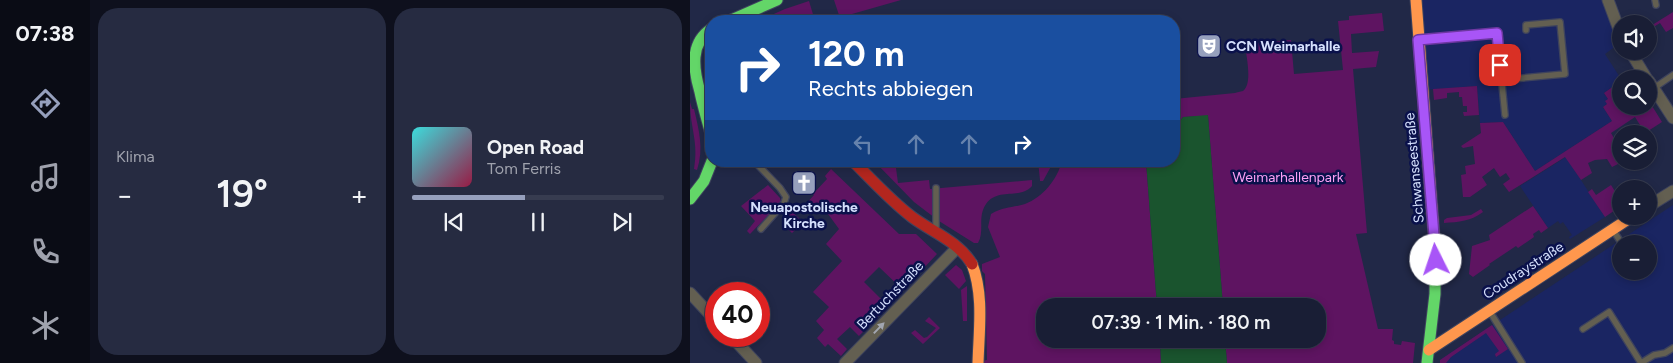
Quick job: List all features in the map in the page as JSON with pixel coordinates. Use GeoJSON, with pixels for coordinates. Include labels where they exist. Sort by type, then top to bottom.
{"type":"FeatureCollection","features":[{"type":"Feature","properties":{"kind":"street"},"geometry":{"type":"LineString","coordinates":[[740,15],[752,8],[777,0]]}},
{"type":"Feature","properties":{"kind":"street","name":"Schwanseestraße"},"geometry":{"type":"LineString","coordinates":[[1416,0],[1436,260],[1427,363]]}},
{"type":"Feature","properties":{"kind":"street"},"geometry":{"type":"LineString","coordinates":[[1608,0],[1613,15]]}},
{"type":"Feature","properties":{"kind":"street"},"geometry":{"type":"LineString","coordinates":[[705,33],[692,44],[692,63],[705,112]]}},
{"type":"Feature","properties":{"kind":"street"},"geometry":{"type":"LineString","coordinates":[[1657,94],[1673,118]]}},
{"type":"Feature","properties":{"kind":"street"},"geometry":{"type":"LineString","coordinates":[[690,199],[704,181],[710,167]]}},
{"type":"Feature","properties":{"kind":"street"},"geometry":{"type":"LineString","coordinates":[[859,167],[911,217],[957,248],[972,264],[977,283],[978,363]]}},
{"type":"Feature","properties":{"kind":"street"},"geometry":{"type":"LineString","coordinates":[[1657,201],[1673,191]]}},
{"type":"Feature","properties":{"kind":"street","name":"Coudraystraße"},"geometry":{"type":"LineString","coordinates":[[1429,350],[1620,225]]}},
{"type":"Feature","properties":{"kind":"street","name":"Bertuchstraße"},"geometry":{"type":"LineString","coordinates":[[845,363],[957,248]]}},
{"type":"Feature","properties":{"kind":"street"},"geometry":{"type":"LineString","coordinates":[[690,293],[705,309]]}},
{"type":"Feature","properties":{"kind":"street"},"geometry":{"type":"LineString","coordinates":[[741,347],[756,363]]}},
{"type":"Feature","properties":{"kind":"lane"},"geometry":{"type":"LineString","coordinates":[[1501,80],[1565,74],[1560,22],[1526,25],[1526,30]]}},
{"type":"Feature","properties":{"kind":"lane"},"geometry":{"type":"LineString","coordinates":[[1418,40],[1497,33],[1505,115]]}},
{"type":"Feature","properties":{"kind":"lane"},"geometry":{"type":"LineString","coordinates":[[1530,70],[1530,78]]}},
{"type":"Feature","properties":{"kind":"lane"},"geometry":{"type":"LineString","coordinates":[[1657,81],[1673,76]]}},
{"type":"Feature","properties":{"kind":"lane"},"geometry":{"type":"LineString","coordinates":[[760,167],[786,197],[784,203],[760,229]]}},
{"type":"Feature","properties":{"kind":"lane"},"geometry":{"type":"LineString","coordinates":[[936,188],[936,234]]}},
{"type":"Feature","properties":{"kind":"lane"},"geometry":{"type":"LineString","coordinates":[[1613,230],[1616,235]]}},
{"type":"Feature","properties":{"kind":"lane"},"geometry":{"type":"LineString","coordinates":[[1489,310],[1522,363]]}},
{"type":"Feature","properties":{"kind":"lane"},"geometry":{"type":"LineString","coordinates":[[1583,329],[1609,312],[1641,363],[1654,355],[1665,353],[1673,348]]}},
{"type":"Feature","properties":{"kind":"shaded area"},"geometry":{"type":"Polygon","coordinates":[[[1415,0],[1605,0],[1612,20],[1612,49],[1605,54],[1615,70],[1612,70],[1612,87],[1604,93],[1608,99],[1607,104],[1603,107],[1612,121],[1535,171],[1503,122],[1480,123],[1477,86],[1423,90],[1415,0]]]}},
{"type":"Feature","properties":{"kind":"shaded area"},"geometry":{"type":"Polygon","coordinates":[[[1208,115],[1222,298],[1156,298],[1146,167],[1180,167],[1180,121],[1183,117],[1208,115]]]}},
{"type":"Feature","properties":{"kind":"shaded area"},"geometry":{"type":"Polygon","coordinates":[[[1566,157],[1605,217],[1570,239],[1569,237],[1572,235],[1563,222],[1560,224],[1558,221],[1548,228],[1520,186],[1566,157]]]}},
{"type":"Feature","properties":{"kind":"shaded area"},"geometry":{"type":"Polygon","coordinates":[[[1673,205],[1673,363],[1440,363],[1440,360],[1612,246],[1612,280],[1657,280],[1657,235],[1628,235],[1643,225],[1657,225],[1657,216],[1673,205]]]}},
{"type":"Feature","properties":{"kind":"shaded area"},"geometry":{"type":"Polygon","coordinates":[[[1160,348],[1226,348],[1227,363],[1161,363],[1160,348]]]}},
{"type":"Feature","properties":{"kind":"green space"},"geometry":{"type":"Polygon","coordinates":[[[834,0],[901,0],[848,15],[839,15],[834,0]]]}},
{"type":"Feature","properties":{"kind":"green space"},"geometry":{"type":"Polygon","coordinates":[[[809,1],[813,15],[772,15],[809,1]]]}},
{"type":"Feature","properties":{"kind":"green space"},"geometry":{"type":"Polygon","coordinates":[[[1673,12],[1673,28],[1666,32],[1660,23],[1657,25],[1657,22],[1673,12]]]}},
{"type":"Feature","properties":{"kind":"green space","name":"Weimarhallenpark"},"geometry":{"type":"Polygon","coordinates":[[[1382,13],[1384,31],[1351,34],[1352,53],[1379,51],[1376,67],[1353,69],[1367,233],[1356,234],[1378,329],[1393,329],[1392,340],[1394,344],[1401,345],[1402,341],[1415,343],[1413,363],[1227,363],[1226,348],[1326,348],[1326,298],[1222,298],[1208,116],[1183,117],[1180,121],[1180,98],[1243,91],[1248,82],[1245,44],[1291,40],[1294,74],[1343,70],[1338,21],[1349,20],[1349,16],[1382,13]]]}},
{"type":"Feature","properties":{"kind":"green space"},"geometry":{"type":"Polygon","coordinates":[[[1477,86],[1479,115],[1464,116],[1463,112],[1467,112],[1467,106],[1463,106],[1462,97],[1459,97],[1459,92],[1447,93],[1447,98],[1434,100],[1433,89],[1477,86]]]}},
{"type":"Feature","properties":{"kind":"green space"},"geometry":{"type":"Polygon","coordinates":[[[1612,87],[1612,115],[1657,114],[1662,122],[1657,125],[1640,125],[1635,117],[1623,125],[1612,125],[1612,167],[1607,159],[1595,160],[1588,163],[1592,173],[1581,180],[1565,157],[1509,192],[1503,184],[1510,179],[1506,173],[1500,177],[1494,168],[1482,177],[1487,185],[1470,197],[1463,197],[1461,175],[1466,174],[1465,166],[1475,164],[1473,146],[1463,148],[1461,146],[1481,133],[1480,123],[1503,122],[1535,171],[1612,121],[1603,107],[1607,104],[1605,101],[1608,99],[1604,93],[1612,87]]]}},
{"type":"Feature","properties":{"kind":"green space"},"geometry":{"type":"Polygon","coordinates":[[[690,102],[698,124],[700,140],[697,170],[694,169],[695,143],[690,102]]]}},
{"type":"Feature","properties":{"kind":"green space"},"geometry":{"type":"Polygon","coordinates":[[[880,167],[906,167],[896,168],[898,183],[929,180],[930,189],[1032,180],[1032,186],[1027,190],[997,196],[986,204],[983,209],[981,234],[978,243],[974,243],[939,221],[914,202],[880,167]]]}},
{"type":"Feature","properties":{"kind":"green space"},"geometry":{"type":"Polygon","coordinates":[[[1039,167],[1051,167],[1043,181],[1040,181],[1039,167]]]}},
{"type":"Feature","properties":{"kind":"green space"},"geometry":{"type":"Polygon","coordinates":[[[1060,167],[1146,167],[1156,298],[1036,298],[1036,348],[1160,348],[1161,363],[982,363],[982,361],[987,360],[985,274],[982,271],[982,264],[1000,257],[988,227],[991,214],[1004,208],[1032,201],[1048,187],[1060,167]]]}},
{"type":"Feature","properties":{"kind":"green space"},"geometry":{"type":"Polygon","coordinates":[[[831,169],[899,234],[916,234],[937,254],[903,290],[879,267],[864,282],[888,306],[859,336],[850,327],[837,339],[847,349],[841,356],[828,344],[825,347],[817,338],[824,330],[816,321],[829,307],[813,292],[842,261],[826,244],[839,229],[820,203],[811,213],[804,206],[827,179],[825,176],[831,169]]]}},
{"type":"Feature","properties":{"kind":"green space"},"geometry":{"type":"Polygon","coordinates":[[[768,185],[780,198],[781,202],[750,234],[747,231],[755,221],[741,206],[768,185]]]}},
{"type":"Feature","properties":{"kind":"green space"},"geometry":{"type":"Polygon","coordinates":[[[1611,185],[1612,187],[1612,212],[1605,217],[1588,192],[1592,189],[1596,195],[1611,185]]]}},
{"type":"Feature","properties":{"kind":"green space"},"geometry":{"type":"Polygon","coordinates":[[[786,206],[803,222],[792,233],[786,227],[792,220],[782,211],[786,206]]]}},
{"type":"Feature","properties":{"kind":"green space"},"geometry":{"type":"Polygon","coordinates":[[[1533,206],[1548,228],[1541,233],[1539,230],[1533,234],[1534,237],[1518,248],[1516,246],[1473,277],[1469,274],[1472,246],[1490,240],[1489,235],[1533,206]]]}},
{"type":"Feature","properties":{"kind":"green space"},"geometry":{"type":"Polygon","coordinates":[[[1481,209],[1483,212],[1469,219],[1444,223],[1444,220],[1447,218],[1471,215],[1481,209]]]}},
{"type":"Feature","properties":{"kind":"green space"},"geometry":{"type":"Polygon","coordinates":[[[956,265],[962,270],[966,281],[959,289],[945,275],[956,265]]]}},
{"type":"Feature","properties":{"kind":"green space"},"geometry":{"type":"Polygon","coordinates":[[[967,286],[967,321],[963,321],[961,290],[967,286]]]}},
{"type":"Feature","properties":{"kind":"green space"},"geometry":{"type":"Polygon","coordinates":[[[929,317],[940,328],[923,344],[911,333],[915,330],[924,338],[927,337],[936,328],[925,321],[929,317]]]}},
{"type":"Feature","properties":{"kind":"green space"},"geometry":{"type":"Polygon","coordinates":[[[1492,325],[1508,349],[1496,357],[1495,354],[1499,351],[1486,333],[1451,357],[1446,363],[1440,363],[1440,360],[1492,325]]]}},
{"type":"Feature","properties":{"kind":"traffic: fast"},"geometry":{"type":"LineString","coordinates":[[743,15],[777,0]]}},
{"type":"Feature","properties":{"kind":"traffic: fast"},"geometry":{"type":"LineString","coordinates":[[705,34],[699,41],[695,57],[696,74],[705,110]]}},
{"type":"Feature","properties":{"kind":"traffic: fast"},"geometry":{"type":"LineString","coordinates":[[690,199],[704,181],[710,167]]}},
{"type":"Feature","properties":{"kind":"traffic: fast"},"geometry":{"type":"LineString","coordinates":[[1427,363],[1435,294],[1435,248]]}},
{"type":"Feature","properties":{"kind":"traffic: slow"},"geometry":{"type":"LineString","coordinates":[[1416,0],[1435,248]]}},
{"type":"Feature","properties":{"kind":"traffic: slow"},"geometry":{"type":"LineString","coordinates":[[1429,350],[1619,225]]}},
{"type":"Feature","properties":{"kind":"traffic: slow"},"geometry":{"type":"LineString","coordinates":[[972,264],[976,276],[979,300],[978,363]]}},
{"type":"Feature","properties":{"kind":"traffic: jam"},"geometry":{"type":"LineString","coordinates":[[859,167],[904,210],[960,249],[972,264]]}},
{"type":"Feature","properties":{"kind":"place","name":"CCN Weimarhalle"},"geometry":{"type":"Point","coordinates":[1209,46]}},
{"type":"Feature","properties":{"kind":"place","name":"Neuapostolische Kirche"},"geometry":{"type":"Point","coordinates":[804,183]}},
{"type":"Feature","properties":{"kind":"route"},"geometry":{"type":"LineString","coordinates":[[1436,260],[1418,40],[1497,33],[1500,65]]}}]}
